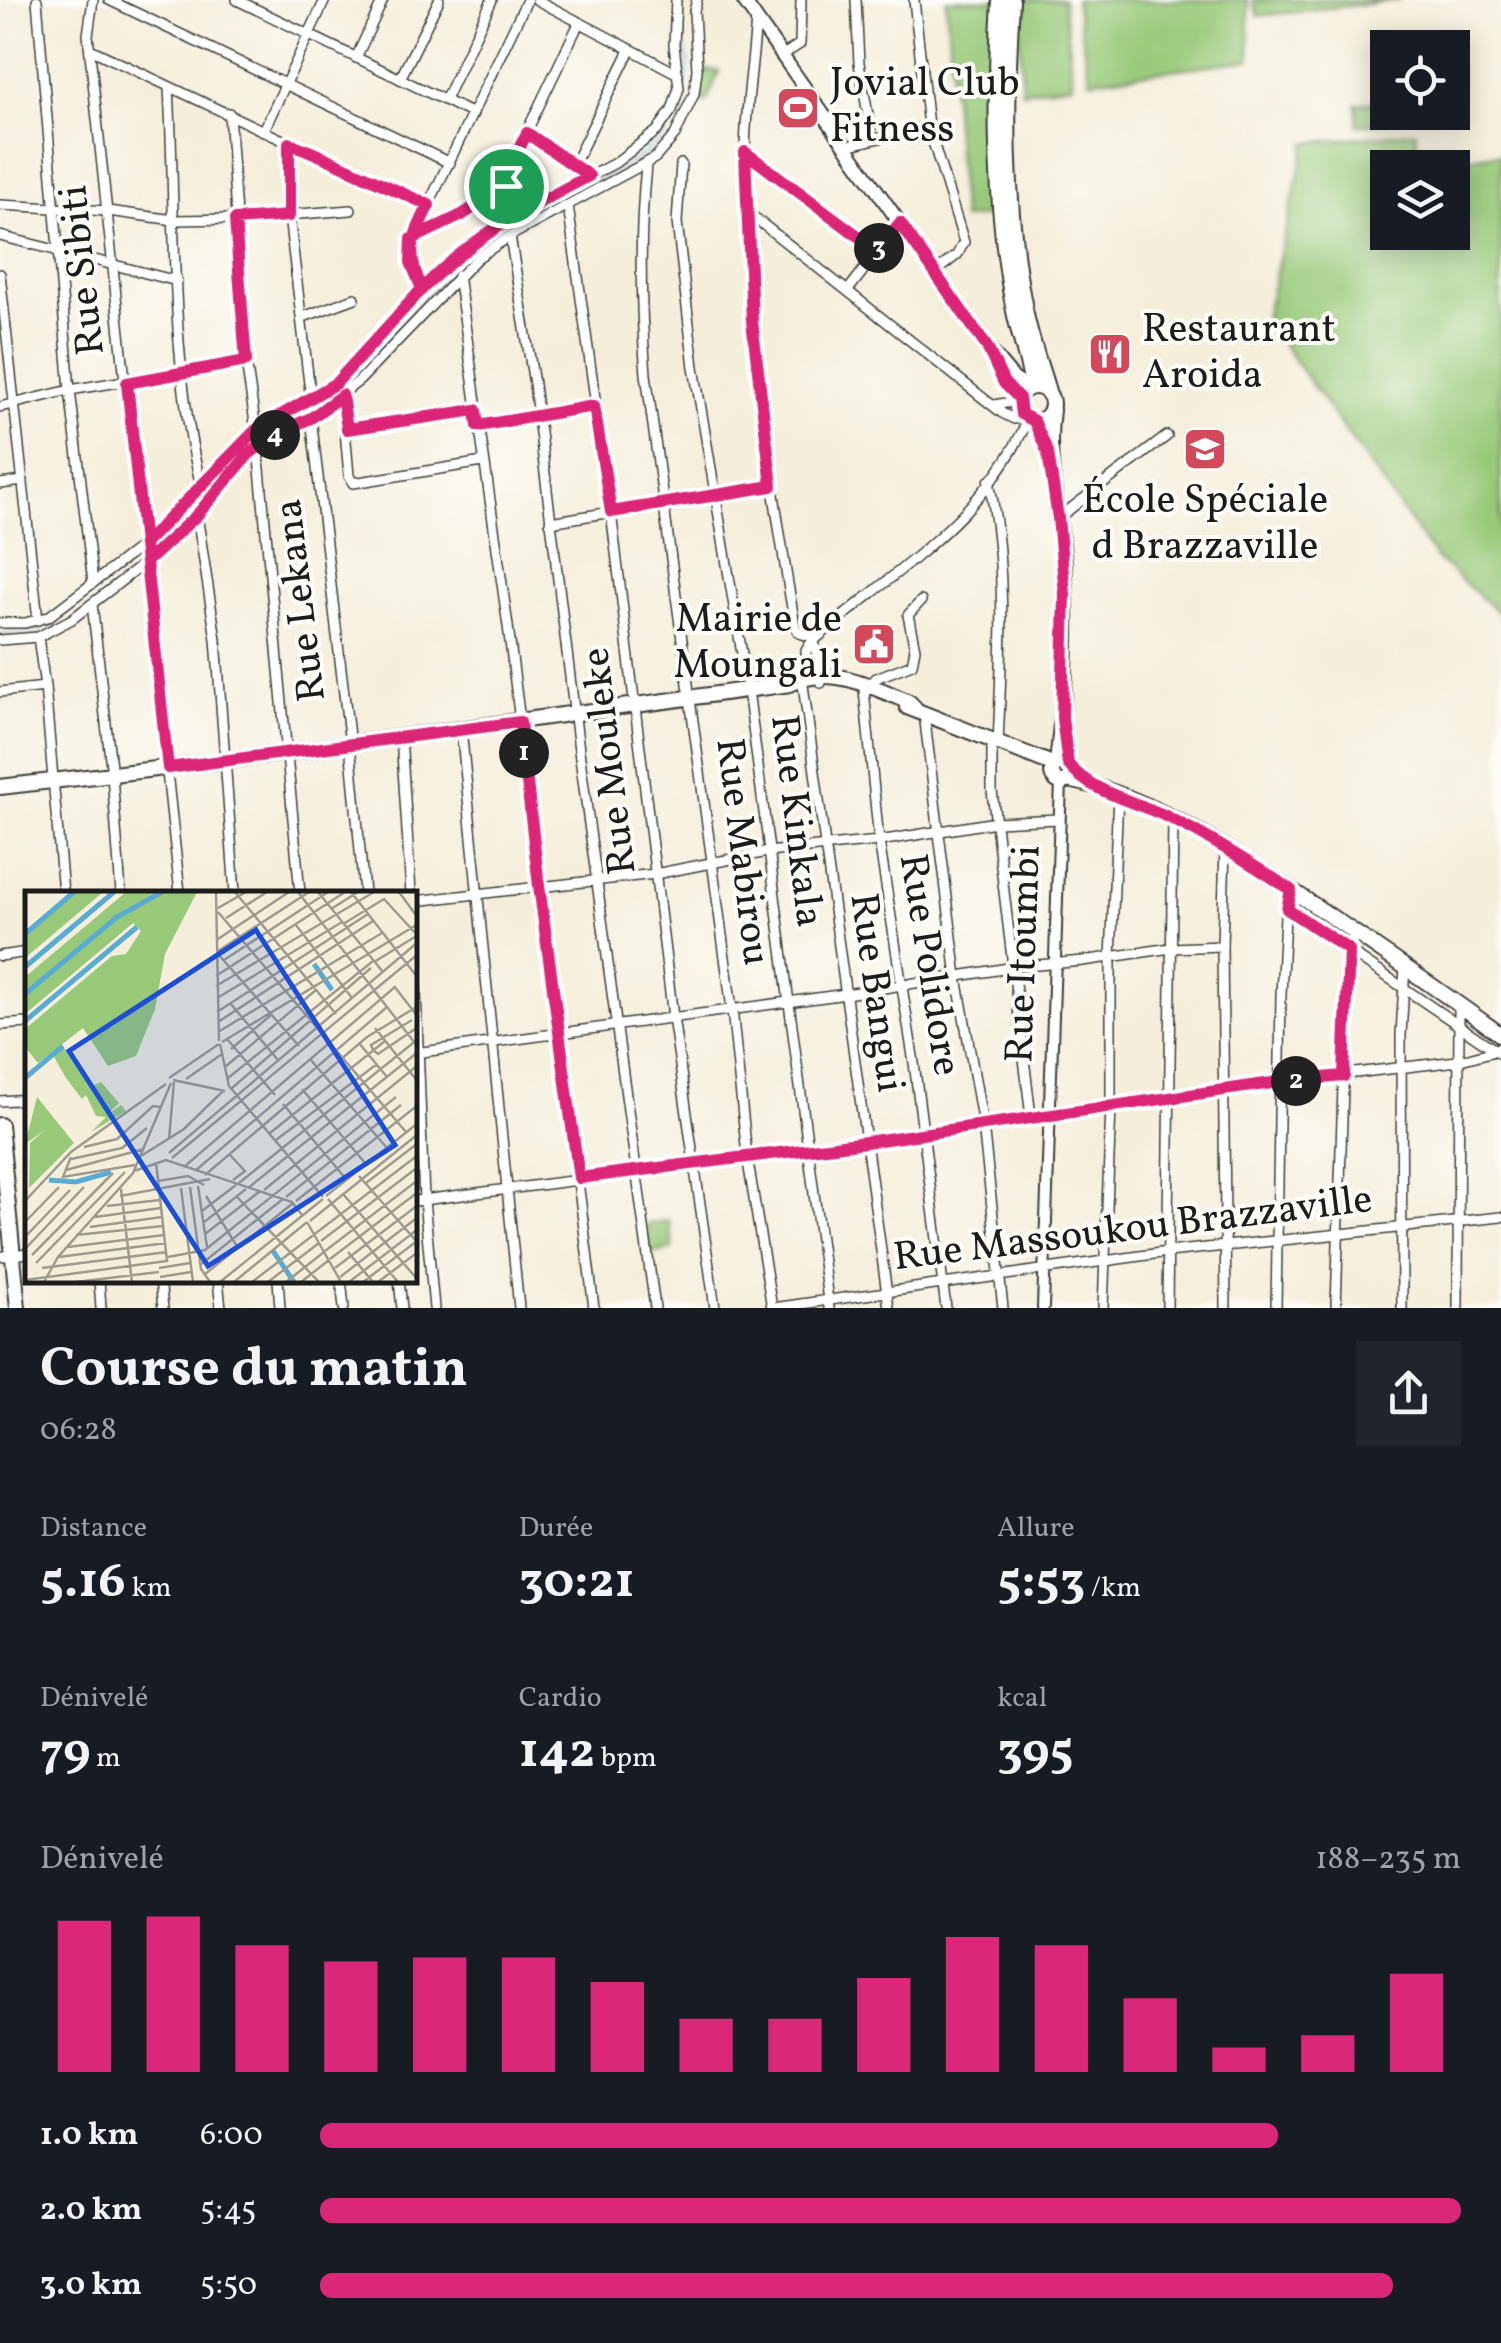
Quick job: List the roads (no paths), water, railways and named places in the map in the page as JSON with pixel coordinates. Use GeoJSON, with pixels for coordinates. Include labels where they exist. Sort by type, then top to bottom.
{"type":"FeatureCollection","features":[{"type":"Feature","properties":{"kind":"main road"},"geometry":{"type":"LineString","coordinates":[[743,0],[987,347],[1024,393]]}},
{"type":"Feature","properties":{"kind":"main road"},"geometry":{"type":"LineString","coordinates":[[1000,0],[1000,192],[1024,393],[1029,419],[1048,453]]}},
{"type":"Feature","properties":{"kind":"main road"},"geometry":{"type":"LineString","coordinates":[[1012,0],[1009,52],[1014,211],[1025,310],[1052,400],[1048,453],[1058,518],[1066,623],[1062,771]]}},
{"type":"Feature","properties":{"kind":"main road"},"geometry":{"type":"LineString","coordinates":[[1024,393],[1048,391]]}},
{"type":"Feature","properties":{"kind":"main road"},"geometry":{"type":"LineString","coordinates":[[1029,419],[1045,418],[1052,410]]}},
{"type":"Feature","properties":{"kind":"main road"},"geometry":{"type":"LineString","coordinates":[[0,787],[226,761],[841,676],[909,702],[1173,819],[1291,890],[1501,1035]]}},
{"type":"Feature","properties":{"kind":"main road"},"geometry":{"type":"LineString","coordinates":[[0,1125],[18,1308]]}},
{"type":"Feature","properties":{"kind":"main road"},"geometry":{"type":"LineString","coordinates":[[0,1217],[15,1254],[9,1308]]}},
{"type":"Feature","properties":{"kind":"street"},"geometry":{"type":"LineString","coordinates":[[37,0],[70,390],[93,584]]}},
{"type":"Feature","properties":{"kind":"street","name":"Rue Sibiti"},"geometry":{"type":"LineString","coordinates":[[93,0],[88,23],[90,48],[180,891]]}},
{"type":"Feature","properties":{"kind":"street"},"geometry":{"type":"LineString","coordinates":[[109,0],[450,163]]}},
{"type":"Feature","properties":{"kind":"street"},"geometry":{"type":"LineString","coordinates":[[238,0],[473,114]]}},
{"type":"Feature","properties":{"kind":"street"},"geometry":{"type":"LineString","coordinates":[[262,12],[267,0]]}},
{"type":"Feature","properties":{"kind":"street"},"geometry":{"type":"LineString","coordinates":[[264,130],[324,0]]}},
{"type":"Feature","properties":{"kind":"street"},"geometry":{"type":"LineString","coordinates":[[356,58],[383,0]]}},
{"type":"Feature","properties":{"kind":"street"},"geometry":{"type":"LineString","coordinates":[[400,80],[439,0]]}},
{"type":"Feature","properties":{"kind":"street"},"geometry":{"type":"LineString","coordinates":[[445,100],[492,0]]}},
{"type":"Feature","properties":{"kind":"street"},"geometry":{"type":"LineString","coordinates":[[422,289],[411,262],[412,239],[528,0]]}},
{"type":"Feature","properties":{"kind":"street"},"geometry":{"type":"LineString","coordinates":[[537,0],[678,74]]}},
{"type":"Feature","properties":{"kind":"street"},"geometry":{"type":"LineString","coordinates":[[0,623],[48,616],[93,584],[144,544],[256,430],[336,383],[422,289],[472,242],[501,222],[615,163],[657,132],[677,99],[676,0]]}},
{"type":"Feature","properties":{"kind":"street"},"geometry":{"type":"LineString","coordinates":[[0,640],[38,637],[92,604],[197,515],[225,479],[258,448],[275,434],[311,418],[360,380],[458,275],[510,236],[646,165],[675,135],[694,94],[698,70],[694,11],[697,0]]}},
{"type":"Feature","properties":{"kind":"street"},"geometry":{"type":"LineString","coordinates":[[782,55],[800,44],[800,0]]}},
{"type":"Feature","properties":{"kind":"street"},"geometry":{"type":"LineString","coordinates":[[856,0],[859,62],[872,138]]}},
{"type":"Feature","properties":{"kind":"street"},"geometry":{"type":"LineString","coordinates":[[914,0],[928,126],[964,242],[957,255],[935,272]]}},
{"type":"Feature","properties":{"kind":"street"},"geometry":{"type":"LineString","coordinates":[[756,19],[745,152],[752,321],[772,486],[794,626],[799,633],[815,639],[936,542],[989,481],[1029,419]]}},
{"type":"Feature","properties":{"kind":"street"},"geometry":{"type":"LineString","coordinates":[[412,239],[462,215],[503,189],[579,22]]}},
{"type":"Feature","properties":{"kind":"street"},"geometry":{"type":"LineString","coordinates":[[90,48],[429,205]]}},
{"type":"Feature","properties":{"kind":"street"},"geometry":{"type":"LineString","coordinates":[[574,164],[630,50]]}},
{"type":"Feature","properties":{"kind":"street"},"geometry":{"type":"LineString","coordinates":[[169,87],[182,374],[189,436],[201,486]]}},
{"type":"Feature","properties":{"kind":"street"},"geometry":{"type":"LineString","coordinates":[[229,112],[246,361],[256,430]]}},
{"type":"Feature","properties":{"kind":"street"},"geometry":{"type":"LineString","coordinates":[[847,146],[928,126]]}},
{"type":"Feature","properties":{"kind":"street"},"geometry":{"type":"LineString","coordinates":[[527,133],[589,176]]}},
{"type":"Feature","properties":{"kind":"street"},"geometry":{"type":"LineString","coordinates":[[289,143],[289,216],[311,400]]}},
{"type":"Feature","properties":{"kind":"street"},"geometry":{"type":"LineString","coordinates":[[745,152],[877,250]]}},
{"type":"Feature","properties":{"kind":"street","name":"Rue Kinkala"},"geometry":{"type":"LineString","coordinates":[[680,164],[677,222],[694,366],[748,690],[829,1304]]}},
{"type":"Feature","properties":{"kind":"street","name":"Rue Mabirou"},"geometry":{"type":"LineString","coordinates":[[646,165],[640,299],[662,505],[691,698],[748,1156],[773,1308]]}},
{"type":"Feature","properties":{"kind":"street"},"geometry":{"type":"LineString","coordinates":[[0,204],[174,220],[235,220],[351,210]]}},
{"type":"Feature","properties":{"kind":"street","name":"Rue Mouleke"},"geometry":{"type":"LineString","coordinates":[[568,206],[714,1308]]}},
{"type":"Feature","properties":{"kind":"street"},"geometry":{"type":"LineString","coordinates":[[746,211],[994,405],[1014,419],[1029,419]]}},
{"type":"Feature","properties":{"kind":"street"},"geometry":{"type":"LineString","coordinates":[[849,289],[900,223]]}},
{"type":"Feature","properties":{"kind":"street"},"geometry":{"type":"LineString","coordinates":[[0,236],[176,281]]}},
{"type":"Feature","properties":{"kind":"street"},"geometry":{"type":"LineString","coordinates":[[510,236],[538,414],[634,1172],[655,1308]]}},
{"type":"Feature","properties":{"kind":"street"},"geometry":{"type":"LineString","coordinates":[[0,274],[38,620]]}},
{"type":"Feature","properties":{"kind":"street"},"geometry":{"type":"LineString","coordinates":[[458,275],[520,722],[594,1308]]}},
{"type":"Feature","properties":{"kind":"street"},"geometry":{"type":"LineString","coordinates":[[303,317],[355,298]]}},
{"type":"Feature","properties":{"kind":"street"},"geometry":{"type":"LineString","coordinates":[[0,407],[70,390],[246,361]]}},
{"type":"Feature","properties":{"kind":"street"},"geometry":{"type":"LineString","coordinates":[[994,405],[1024,393]]}},
{"type":"Feature","properties":{"kind":"street"},"geometry":{"type":"LineString","coordinates":[[342,395],[348,476],[353,483],[483,462]]}},
{"type":"Feature","properties":{"kind":"street"},"geometry":{"type":"LineString","coordinates":[[478,426],[594,406]]}},
{"type":"Feature","properties":{"kind":"street"},"geometry":{"type":"LineString","coordinates":[[347,429],[476,410]]}},
{"type":"Feature","properties":{"kind":"street","name":"Rue Lekana"},"geometry":{"type":"LineString","coordinates":[[311,418],[364,891]]}},
{"type":"Feature","properties":{"kind":"street"},"geometry":{"type":"LineString","coordinates":[[1058,518],[1167,436]]}},
{"type":"Feature","properties":{"kind":"street"},"geometry":{"type":"LineString","coordinates":[[258,448],[300,891]]}},
{"type":"Feature","properties":{"kind":"street"},"geometry":{"type":"LineString","coordinates":[[0,484],[23,480]]}},
{"type":"Feature","properties":{"kind":"street"},"geometry":{"type":"LineString","coordinates":[[989,481],[996,519],[1001,604],[995,741],[990,768],[1031,1117]]}},
{"type":"Feature","properties":{"kind":"street"},"geometry":{"type":"LineString","coordinates":[[550,522],[772,486]]}},
{"type":"Feature","properties":{"kind":"street"},"geometry":{"type":"LineString","coordinates":[[197,515],[216,639],[235,891]]}},
{"type":"Feature","properties":{"kind":"street"},"geometry":{"type":"LineString","coordinates":[[867,688],[876,678],[912,664],[915,649],[908,615],[920,600]]}},
{"type":"Feature","properties":{"kind":"street"},"geometry":{"type":"LineString","coordinates":[[92,604],[121,891]]}},
{"type":"Feature","properties":{"kind":"street"},"geometry":{"type":"LineString","coordinates":[[38,637],[46,687],[63,891]]}},
{"type":"Feature","properties":{"kind":"street","name":"Rue Bangui"},"geometry":{"type":"LineString","coordinates":[[815,639],[808,682],[825,846],[889,1308]]}},
{"type":"Feature","properties":{"kind":"street"},"geometry":{"type":"LineString","coordinates":[[0,692],[46,687]]}},
{"type":"Feature","properties":{"kind":"street","name":"Rue Polidore"},"geometry":{"type":"LineString","coordinates":[[867,688],[879,840],[946,1308]]}},
{"type":"Feature","properties":{"kind":"street"},"geometry":{"type":"LineString","coordinates":[[919,709],[940,831],[957,976],[983,1125],[1003,1308]]}},
{"type":"Feature","properties":{"kind":"street"},"geometry":{"type":"LineString","coordinates":[[461,728],[520,1308]]}},
{"type":"Feature","properties":{"kind":"street"},"geometry":{"type":"LineString","coordinates":[[400,737],[411,891]]}},
{"type":"Feature","properties":{"kind":"street","name":"Rue Itoumbi"},"geometry":{"type":"LineString","coordinates":[[1043,1308],[1062,771]]}},
{"type":"Feature","properties":{"kind":"street"},"geometry":{"type":"LineString","coordinates":[[1103,1308],[1118,795]]}},
{"type":"Feature","properties":{"kind":"street"},"geometry":{"type":"LineString","coordinates":[[418,901],[654,874],[767,852],[996,822],[1058,819]]}},
{"type":"Feature","properties":{"kind":"street"},"geometry":{"type":"LineString","coordinates":[[1167,1308],[1173,819]]}},
{"type":"Feature","properties":{"kind":"street"},"geometry":{"type":"LineString","coordinates":[[1225,848],[1222,946],[1226,1308]]}},
{"type":"Feature","properties":{"kind":"street"},"geometry":{"type":"LineString","coordinates":[[1276,1308],[1279,1082],[1291,890]]}},
{"type":"Feature","properties":{"kind":"street"},"geometry":{"type":"LineString","coordinates":[[1287,909],[1403,990],[1499,1050]]}},
{"type":"Feature","properties":{"kind":"street"},"geometry":{"type":"LineString","coordinates":[[1336,1308],[1349,950],[1354,932]]}},
{"type":"Feature","properties":{"kind":"street"},"geometry":{"type":"LineString","coordinates":[[418,1053],[1015,968],[1172,948],[1222,946]]}},
{"type":"Feature","properties":{"kind":"street"},"geometry":{"type":"LineString","coordinates":[[0,956],[25,952]]}},
{"type":"Feature","properties":{"kind":"street"},"geometry":{"type":"LineString","coordinates":[[1402,1308],[1405,966]]}},
{"type":"Feature","properties":{"kind":"street"},"geometry":{"type":"LineString","coordinates":[[1458,1308],[1460,1004]]}},
{"type":"Feature","properties":{"kind":"street"},"geometry":{"type":"LineString","coordinates":[[0,1025],[25,1023]]}},
{"type":"Feature","properties":{"kind":"street"},"geometry":{"type":"LineString","coordinates":[[419,1201],[1457,1061],[1499,1050]]}},
{"type":"Feature","properties":{"kind":"street"},"geometry":{"type":"LineString","coordinates":[[0,1101],[25,1099]]}},
{"type":"Feature","properties":{"kind":"street"},"geometry":{"type":"LineString","coordinates":[[418,1127],[419,1201],[434,1308]]}},
{"type":"Feature","properties":{"kind":"street","name":"Rue Massoukou Brazzaville"},"geometry":{"type":"LineString","coordinates":[[773,1308],[829,1304],[886,1290],[1168,1252],[1501,1217]]}},
{"type":"Feature","properties":{"kind":"street"},"geometry":{"type":"LineString","coordinates":[[99,1283],[101,1308]]}},
{"type":"Feature","properties":{"kind":"street"},"geometry":{"type":"LineString","coordinates":[[160,1283],[163,1308]]}},
{"type":"Feature","properties":{"kind":"street"},"geometry":{"type":"LineString","coordinates":[[218,1283],[221,1308]]}},
{"type":"Feature","properties":{"kind":"street"},"geometry":{"type":"LineString","coordinates":[[278,1283],[280,1308]]}},
{"type":"Feature","properties":{"kind":"street"},"geometry":{"type":"LineString","coordinates":[[341,1283],[344,1308]]}},
{"type":"Feature","properties":{"kind":"street"},"geometry":{"type":"LineString","coordinates":[[399,1283],[402,1308]]}},
{"type":"Feature","properties":{"kind":"waterway"},"geometry":{"type":"LineString","coordinates":[[679,18],[684,0]]}},
{"type":"Feature","properties":{"kind":"waterway"},"geometry":{"type":"LineString","coordinates":[[148,551],[184,517],[246,446],[354,377],[454,267],[496,231],[627,166],[665,137],[683,102],[688,64],[679,26]]}},
{"type":"Feature","properties":{"kind":"waterway"},"geometry":{"type":"LineString","coordinates":[[102,581],[142,556]]}},
{"type":"Feature","properties":{"kind":"waterway"},"geometry":{"type":"LineString","coordinates":[[49,627],[92,589]]}},
{"type":"Feature","properties":{"kind":"waterway"},"geometry":{"type":"LineString","coordinates":[[0,634],[42,629]]}},
{"type":"Feature","properties":{"kind":"place","name":"Jovial Club Fitness"},"geometry":{"type":"Point","coordinates":[798,108]}},
{"type":"Feature","properties":{"kind":"place","name":"Restaurant Aroida"},"geometry":{"type":"Point","coordinates":[1110,354]}},
{"type":"Feature","properties":{"kind":"place","name":"École Spéciale d Brazzaville"},"geometry":{"type":"Point","coordinates":[1205,449]}},
{"type":"Feature","properties":{"kind":"place","name":"Mairie de Moungali"},"geometry":{"type":"Point","coordinates":[874,644]}}]}
